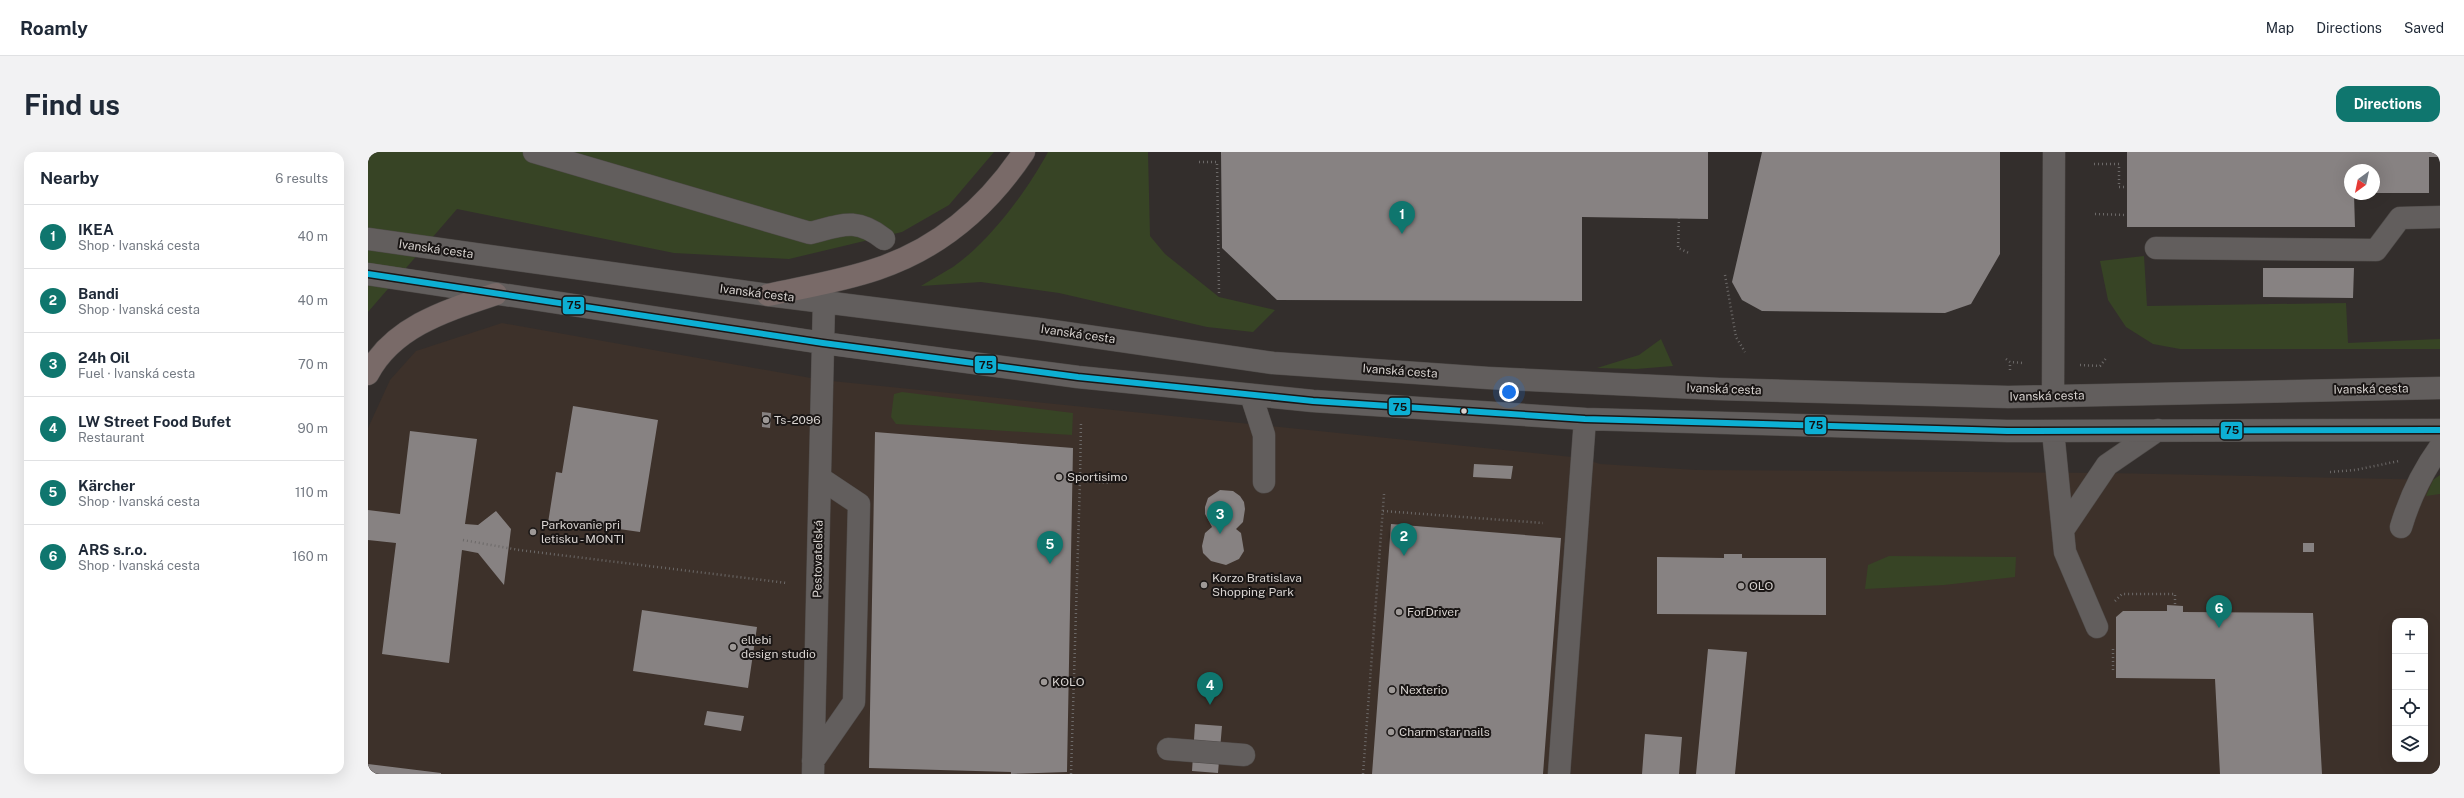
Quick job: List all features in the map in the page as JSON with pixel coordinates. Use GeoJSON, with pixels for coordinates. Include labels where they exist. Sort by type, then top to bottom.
{"type":"FeatureCollection","features":[{"type":"Feature","properties":{"kind":"highway"},"geometry":{"type":"LineString","coordinates":[[768,295],[876,270],[918,252],[969,217],[992,196],[1024,152]]}},
{"type":"Feature","properties":{"kind":"highway"},"geometry":{"type":"LineString","coordinates":[[370,371],[381,354],[399,337],[417,325],[440,313],[496,294]]}},
{"type":"Feature","properties":{"kind":"street"},"geometry":{"type":"LineString","coordinates":[[534,152],[810,233],[848,224],[870,228],[884,239]]}},
{"type":"Feature","properties":{"kind":"street"},"geometry":{"type":"LineString","coordinates":[[2053,396],[2054,152]]}},
{"type":"Feature","properties":{"kind":"street"},"geometry":{"type":"LineString","coordinates":[[2156,248],[2376,250],[2400,218],[2440,217]]}},
{"type":"Feature","properties":{"kind":"street","name":"Ivanská cesta"},"geometry":{"type":"LineString","coordinates":[[376,241],[768,295],[1038,329],[1273,362],[1488,378],[1719,389],[2008,397],[2440,388]]}},
{"type":"Feature","properties":{"kind":"street"},"geometry":{"type":"LineString","coordinates":[[368,274],[823,344],[1078,377],[1251,395],[1585,419],[2053,431],[2440,430]]}},
{"type":"Feature","properties":{"kind":"street","name":"Pestovateľská"},"geometry":{"type":"LineString","coordinates":[[813,768],[824,301]]}},
{"type":"Feature","properties":{"kind":"street"},"geometry":{"type":"LineString","coordinates":[[1251,395],[1264,436],[1264,482]]}},
{"type":"Feature","properties":{"kind":"street"},"geometry":{"type":"LineString","coordinates":[[1559,774],[1585,419]]}},
{"type":"Feature","properties":{"kind":"street"},"geometry":{"type":"LineString","coordinates":[[2063,530],[2108,465],[2158,430]]}},
{"type":"Feature","properties":{"kind":"street"},"geometry":{"type":"LineString","coordinates":[[2053,431],[2065,552],[2097,627]]}},
{"type":"Feature","properties":{"kind":"street"},"geometry":{"type":"LineString","coordinates":[[2401,527],[2410,496],[2423,470],[2437,450]]}},
{"type":"Feature","properties":{"kind":"street"},"geometry":{"type":"LineString","coordinates":[[813,768],[854,702],[859,504],[820,478]]}},
{"type":"Feature","properties":{"kind":"street"},"geometry":{"type":"LineString","coordinates":[[1168,749],[1244,755]]}},
{"type":"Feature","properties":{"kind":"path"},"geometry":{"type":"LineString","coordinates":[[1199,162],[1217,162],[1219,292]]}},
{"type":"Feature","properties":{"kind":"path"},"geometry":{"type":"LineString","coordinates":[[2094,164],[2119,164],[2119,187],[2127,187]]}},
{"type":"Feature","properties":{"kind":"path"},"geometry":{"type":"LineString","coordinates":[[2095,214],[2127,215]]}},
{"type":"Feature","properties":{"kind":"path"},"geometry":{"type":"LineString","coordinates":[[1679,218],[1678,248],[1689,254]]}},
{"type":"Feature","properties":{"kind":"path"},"geometry":{"type":"LineString","coordinates":[[1725,275],[1736,337],[1745,352]]}},
{"type":"Feature","properties":{"kind":"path"},"geometry":{"type":"LineString","coordinates":[[2073,365],[2100,366],[2107,357]]}},
{"type":"Feature","properties":{"kind":"path"},"geometry":{"type":"LineString","coordinates":[[2006,359],[2010,362],[2023,363]]}},
{"type":"Feature","properties":{"kind":"path"},"geometry":{"type":"LineString","coordinates":[[1071,774],[1081,421]]}},
{"type":"Feature","properties":{"kind":"path"},"geometry":{"type":"LineString","coordinates":[[2330,472],[2355,470],[2437,450]]}},
{"type":"Feature","properties":{"kind":"path"},"geometry":{"type":"LineString","coordinates":[[1080,481],[1111,483]]}},
{"type":"Feature","properties":{"kind":"path"},"geometry":{"type":"LineString","coordinates":[[1363,774],[1384,494]]}},
{"type":"Feature","properties":{"kind":"path"},"geometry":{"type":"LineString","coordinates":[[1383,511],[1542,523]]}},
{"type":"Feature","properties":{"kind":"path"},"geometry":{"type":"LineString","coordinates":[[463,540],[519,550],[787,584]]}},
{"type":"Feature","properties":{"kind":"path"},"geometry":{"type":"LineString","coordinates":[[2114,609],[2114,602],[2122,594],[2175,594],[2175,606]]}},
{"type":"Feature","properties":{"kind":"path"},"geometry":{"type":"LineString","coordinates":[[2113,670],[2114,642]]}},
{"type":"Feature","properties":{"kind":"shaded area"},"geometry":{"type":"Polygon","coordinates":[[[502,323],[822,380],[1582,458],[1600,464],[1697,470],[2108,473],[2440,480],[2440,774],[368,774],[368,428],[390,380],[416,351],[502,323]]]}},
{"type":"Feature","properties":{"kind":"green space"},"geometry":{"type":"Polygon","coordinates":[[[368,152],[994,152],[949,205],[902,232],[789,259],[674,253],[457,209],[368,312],[368,152]]]}},
{"type":"Feature","properties":{"kind":"green space"},"geometry":{"type":"Polygon","coordinates":[[[1048,152],[1148,152],[1150,236],[1165,254],[1219,297],[1275,310],[1253,332],[1207,327],[1059,293],[981,282],[921,286],[953,267],[980,244],[994,229],[1030,183],[1048,152]]]}},
{"type":"Feature","properties":{"kind":"green space"},"geometry":{"type":"Polygon","coordinates":[[[2144,256],[2147,306],[2346,303],[2348,343],[2440,339],[2440,349],[2180,349],[2153,344],[2126,327],[2108,300],[2100,261],[2144,256]]]}},
{"type":"Feature","properties":{"kind":"green space"},"geometry":{"type":"Polygon","coordinates":[[[1661,339],[1673,366],[1636,369],[1597,368],[1639,355],[1661,339]]]}},
{"type":"Feature","properties":{"kind":"green space"},"geometry":{"type":"Polygon","coordinates":[[[902,392],[1073,413],[1072,435],[896,424],[891,417],[894,394],[902,392]]]}},
{"type":"Feature","properties":{"kind":"green space"},"geometry":{"type":"Polygon","coordinates":[[[2440,475],[2440,494],[2426,496],[2433,480],[2440,475]]]}},
{"type":"Feature","properties":{"kind":"green space"},"geometry":{"type":"Polygon","coordinates":[[[1889,556],[2016,557],[2015,577],[1944,585],[1865,589],[1868,565],[1889,556]]]}},
{"type":"Feature","properties":{"kind":"building"},"geometry":{"type":"Polygon","coordinates":[[[1221,152],[1708,152],[1708,219],[1582,217],[1582,301],[1277,300],[1222,248],[1221,152]]]}},
{"type":"Feature","properties":{"kind":"building"},"geometry":{"type":"Polygon","coordinates":[[[1762,152],[2000,152],[2000,254],[1971,304],[1945,313],[1762,311],[1742,300],[1732,282],[1762,152]]]}},
{"type":"Feature","properties":{"kind":"building"},"geometry":{"type":"Polygon","coordinates":[[[2127,152],[2440,152],[2440,157],[2429,157],[2429,193],[2380,193],[2380,164],[2344,164],[2344,200],[2354,200],[2355,227],[2127,227],[2127,152]]]}},
{"type":"Feature","properties":{"kind":"building"},"geometry":{"type":"Polygon","coordinates":[[[2263,268],[2354,268],[2353,298],[2263,297],[2263,268]]]}},
{"type":"Feature","properties":{"kind":"building"},"geometry":{"type":"Polygon","coordinates":[[[573,406],[658,420],[640,532],[591,525],[590,530],[548,523],[556,472],[562,473],[573,406]]]}},
{"type":"Feature","properties":{"kind":"building","name":"Ts-2096"},"geometry":{"type":"Polygon","coordinates":[[[762,412],[771,413],[770,428],[762,427],[762,412]]]}},
{"type":"Feature","properties":{"kind":"building"},"geometry":{"type":"Polygon","coordinates":[[[410,431],[477,439],[465,524],[478,525],[496,511],[511,529],[504,585],[478,553],[462,550],[449,663],[382,654],[396,543],[368,540],[368,510],[400,514],[410,431]]]}},
{"type":"Feature","properties":{"kind":"building"},"geometry":{"type":"Polygon","coordinates":[[[875,432],[1073,448],[1067,772],[1011,774],[1011,772],[869,768],[875,432]]]}},
{"type":"Feature","properties":{"kind":"building"},"geometry":{"type":"Polygon","coordinates":[[[1474,464],[1513,466],[1511,479],[1473,477],[1474,464]]]}},
{"type":"Feature","properties":{"kind":"building"},"geometry":{"type":"Polygon","coordinates":[[[1220,490],[1233,491],[1240,496],[1244,502],[1245,509],[1243,522],[1236,529],[1241,533],[1244,551],[1239,559],[1226,565],[1211,561],[1203,553],[1202,546],[1205,533],[1212,527],[1205,514],[1205,507],[1208,498],[1220,490]]]}},
{"type":"Feature","properties":{"kind":"building"},"geometry":{"type":"Polygon","coordinates":[[[1391,524],[1561,538],[1543,774],[1372,774],[1391,524]]]}},
{"type":"Feature","properties":{"kind":"building"},"geometry":{"type":"Polygon","coordinates":[[[2303,543],[2314,543],[2314,552],[2303,552],[2303,543]]]}},
{"type":"Feature","properties":{"kind":"building","name":"OLO"},"geometry":{"type":"Polygon","coordinates":[[[1724,554],[1742,554],[1742,558],[1826,558],[1826,615],[1657,614],[1657,557],[1724,558],[1724,554]]]}},
{"type":"Feature","properties":{"kind":"building"},"geometry":{"type":"Polygon","coordinates":[[[2167,605],[2183,606],[2183,612],[2313,613],[2322,774],[2220,774],[2215,679],[2116,678],[2116,617],[2123,611],[2167,611],[2167,605]]]}},
{"type":"Feature","properties":{"kind":"building"},"geometry":{"type":"Polygon","coordinates":[[[642,610],[757,627],[748,688],[633,671],[642,610]]]}},
{"type":"Feature","properties":{"kind":"building"},"geometry":{"type":"Polygon","coordinates":[[[1708,649],[1747,652],[1735,774],[1696,774],[1708,649]]]}},
{"type":"Feature","properties":{"kind":"building"},"geometry":{"type":"Polygon","coordinates":[[[707,711],[744,716],[741,731],[704,725],[707,711]]]}},
{"type":"Feature","properties":{"kind":"building"},"geometry":{"type":"Polygon","coordinates":[[[1195,724],[1222,726],[1218,773],[1192,771],[1195,724]]]}},
{"type":"Feature","properties":{"kind":"building"},"geometry":{"type":"Polygon","coordinates":[[[1645,734],[1682,737],[1679,774],[1642,774],[1645,734]]]}},
{"type":"Feature","properties":{"kind":"building"},"geometry":{"type":"Polygon","coordinates":[[[368,764],[441,773],[441,774],[368,774],[368,764]]]}},
{"type":"Feature","properties":{"kind":"transit line","name":"75"},"geometry":{"type":"LineString","coordinates":[[368,274],[823,343],[1078,377],[1313,401],[1585,419],[2007,431],[2440,430]]}},
{"type":"Feature","properties":{"kind":"place","name":"IKEA"},"geometry":{"type":"Point","coordinates":[1402,234]}},
{"type":"Feature","properties":{"kind":"place","name":"Ts-2096"},"geometry":{"type":"Point","coordinates":[766,420]}},
{"type":"Feature","properties":{"kind":"place","name":"Sportisimo"},"geometry":{"type":"Point","coordinates":[1059,477]}},
{"type":"Feature","properties":{"kind":"place","name":"Parkovanie pri letisku - MONTI"},"geometry":{"type":"Point","coordinates":[533,532]}},
{"type":"Feature","properties":{"kind":"place","name":"24h Oil"},"geometry":{"type":"Point","coordinates":[1220,534]}},
{"type":"Feature","properties":{"kind":"place","name":"Bandi"},"geometry":{"type":"Point","coordinates":[1404,556]}},
{"type":"Feature","properties":{"kind":"place","name":"Kärcher"},"geometry":{"type":"Point","coordinates":[1050,564]}},
{"type":"Feature","properties":{"kind":"place","name":"Korzo Bratislava Shopping Park"},"geometry":{"type":"Point","coordinates":[1204,585]}},
{"type":"Feature","properties":{"kind":"place","name":"OLO"},"geometry":{"type":"Point","coordinates":[1741,586]}},
{"type":"Feature","properties":{"kind":"place","name":"ForDriver"},"geometry":{"type":"Point","coordinates":[1399,612]}},
{"type":"Feature","properties":{"kind":"place","name":"ARS s.r.o."},"geometry":{"type":"Point","coordinates":[2219,628]}},
{"type":"Feature","properties":{"kind":"place","name":"ellebi design studio"},"geometry":{"type":"Point","coordinates":[733,647]}},
{"type":"Feature","properties":{"kind":"place","name":"KOLO"},"geometry":{"type":"Point","coordinates":[1044,682]}},
{"type":"Feature","properties":{"kind":"place","name":"Nexterio"},"geometry":{"type":"Point","coordinates":[1392,690]}},
{"type":"Feature","properties":{"kind":"place","name":"LW Street Food Bufet"},"geometry":{"type":"Point","coordinates":[1210,705]}},
{"type":"Feature","properties":{"kind":"place","name":"Charm star nails"},"geometry":{"type":"Point","coordinates":[1391,732]}}]}
